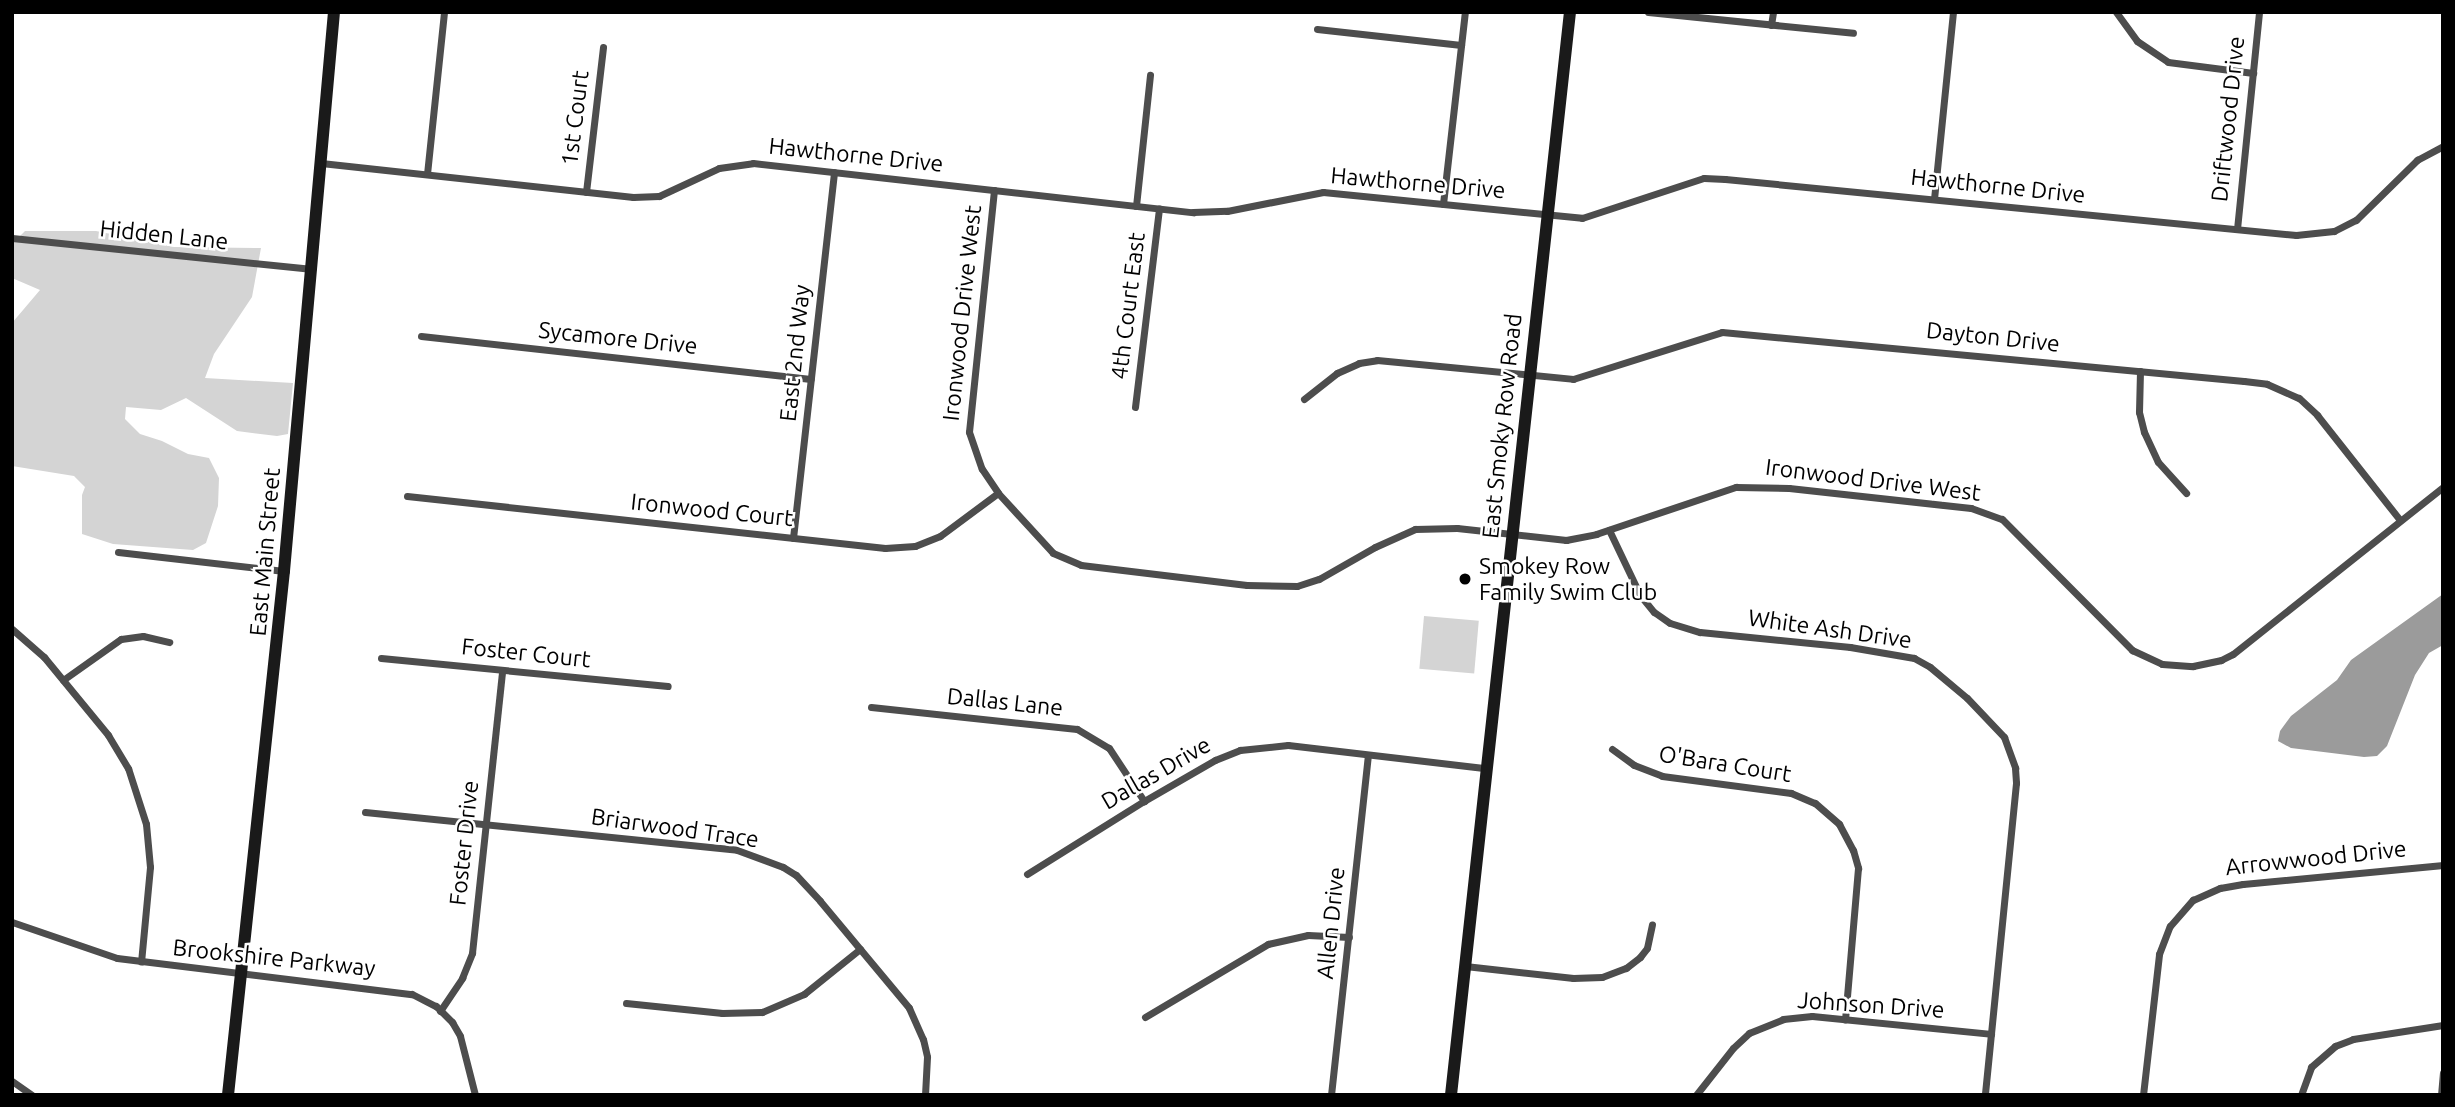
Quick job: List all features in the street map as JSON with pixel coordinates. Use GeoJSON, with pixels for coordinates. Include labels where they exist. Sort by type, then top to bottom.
{"type":"FeatureCollection","features":[{"type":"Feature","properties":{"kind":"street","name":"East Main Street"},"geometry":{"type":"LineString","coordinates":[[228,1095],[284,571],[334,12]]}},
{"type":"Feature","properties":{"kind":"street"},"geometry":{"type":"LineString","coordinates":[[427,174],[444,12]]}},
{"type":"Feature","properties":{"kind":"street"},"geometry":{"type":"LineString","coordinates":[[1443,204],[1465,12]]}},
{"type":"Feature","properties":{"kind":"street","name":"East Smoky Row Road"},"geometry":{"type":"LineString","coordinates":[[1451,1095],[1484,768],[1570,12]]}},
{"type":"Feature","properties":{"kind":"street"},"geometry":{"type":"LineString","coordinates":[[1648,12],[1853,33]]}},
{"type":"Feature","properties":{"kind":"street"},"geometry":{"type":"LineString","coordinates":[[1772,25],[1773,12]]}},
{"type":"Feature","properties":{"kind":"street"},"geometry":{"type":"LineString","coordinates":[[1934,199],[1953,12]]}},
{"type":"Feature","properties":{"kind":"street"},"geometry":{"type":"LineString","coordinates":[[2116,12],[2137,41],[2168,62],[2253,73]]}},
{"type":"Feature","properties":{"kind":"street","name":"Driftwood Drive"},"geometry":{"type":"LineString","coordinates":[[2237,229],[2259,12]]}},
{"type":"Feature","properties":{"kind":"street"},"geometry":{"type":"LineString","coordinates":[[1317,29],[1461,45]]}},
{"type":"Feature","properties":{"kind":"street","name":"1st Court"},"geometry":{"type":"LineString","coordinates":[[586,192],[603,47]]}},
{"type":"Feature","properties":{"kind":"street"},"geometry":{"type":"LineString","coordinates":[[1136,206],[1150,75]]}},
{"type":"Feature","properties":{"kind":"street","name":"Hawthorne Drive"},"geometry":{"type":"LineString","coordinates":[[321,163],[586,192],[659,196],[736,163],[1210,213],[1323,192],[1547,215],[1591,215],[1704,178],[2297,234],[2334,231],[2366,213],[2417,160],[2443,146]]}},
{"type":"Feature","properties":{"kind":"street","name":"East 2nd Way"},"geometry":{"type":"LineString","coordinates":[[793,538],[834,172]]}},
{"type":"Feature","properties":{"kind":"street","name":"Ironwood Drive West"},"geometry":{"type":"LineString","coordinates":[[993,190],[969,432],[982,469],[998,493],[1053,553],[1081,565],[1269,587],[1297,586],[1319,579],[1375,547],[1415,529],[1428,527],[1566,540],[1609,530],[1716,493],[1749,486],[1971,508],[2002,519],[2013,527],[2132,650],[2146,658],[2179,667],[2208,664],[2233,654],[2443,487]]}},
{"type":"Feature","properties":{"kind":"street","name":"4th Court East"},"geometry":{"type":"LineString","coordinates":[[1135,407],[1158,208]]}},
{"type":"Feature","properties":{"kind":"street","name":"Hidden Lane"},"geometry":{"type":"LineString","coordinates":[[12,239],[312,269]]}},
{"type":"Feature","properties":{"kind":"street","name":"Dayton Drive"},"geometry":{"type":"LineString","coordinates":[[1304,399],[1337,373],[1359,363],[1377,360],[1582,378],[1722,332],[2267,384],[2299,398],[2317,415],[2400,520]]}},
{"type":"Feature","properties":{"kind":"street","name":"Sycamore Drive"},"geometry":{"type":"LineString","coordinates":[[421,335],[811,379]]}},
{"type":"Feature","properties":{"kind":"street"},"geometry":{"type":"LineString","coordinates":[[2140,370],[2139,412],[2144,432],[2158,462],[2186,492]]}},
{"type":"Feature","properties":{"kind":"street","name":"Ironwood Court"},"geometry":{"type":"LineString","coordinates":[[407,496],[885,548],[915,546],[940,536],[998,493]]}},
{"type":"Feature","properties":{"kind":"street","name":"White Ash Drive"},"geometry":{"type":"LineString","coordinates":[[1609,530],[1640,595],[1654,612],[1670,622],[1700,632],[1850,647],[1914,658],[1930,667],[1997,727],[2010,750],[2016,783],[1985,1095]]}},
{"type":"Feature","properties":{"kind":"street"},"geometry":{"type":"LineString","coordinates":[[118,552],[284,571]]}},
{"type":"Feature","properties":{"kind":"street"},"geometry":{"type":"LineString","coordinates":[[12,629],[44,657],[108,735],[128,768],[146,824],[150,867],[141,962]]}},
{"type":"Feature","properties":{"kind":"street"},"geometry":{"type":"LineString","coordinates":[[63,680],[121,639],[143,636],[169,642]]}},
{"type":"Feature","properties":{"kind":"street","name":"Foster Court"},"geometry":{"type":"LineString","coordinates":[[381,659],[668,687]]}},
{"type":"Feature","properties":{"kind":"street","name":"Foster Drive"},"geometry":{"type":"LineString","coordinates":[[440,1011],[462,978],[472,953],[502,671]]}},
{"type":"Feature","properties":{"kind":"street","name":"Dallas Lane"},"geometry":{"type":"LineString","coordinates":[[871,708],[1077,729],[1109,748],[1144,801]]}},
{"type":"Feature","properties":{"kind":"street","name":"Dallas Drive"},"geometry":{"type":"LineString","coordinates":[[1027,874],[1144,801],[1215,760],[1240,750],[1288,745],[1484,768]]}},
{"type":"Feature","properties":{"kind":"street","name":"O'Bara Court"},"geometry":{"type":"LineString","coordinates":[[1612,749],[1634,765],[1662,776],[1791,793],[1815,803],[1839,824],[1853,850],[1858,868],[1845,1019]]}},
{"type":"Feature","properties":{"kind":"street","name":"Allen Drive"},"geometry":{"type":"LineString","coordinates":[[1331,1095],[1368,755]]}},
{"type":"Feature","properties":{"kind":"street","name":"Briarwood Trace"},"geometry":{"type":"LineString","coordinates":[[365,813],[737,850],[755,855],[796,875],[909,1008],[917,1023],[927,1057],[925,1095]]}},
{"type":"Feature","properties":{"kind":"street","name":"Arrowwood Drive"},"geometry":{"type":"LineString","coordinates":[[2143,1095],[2161,947],[2179,912],[2193,900],[2231,886],[2443,864]]}},
{"type":"Feature","properties":{"kind":"street","name":"Brookshire Parkway"},"geometry":{"type":"LineString","coordinates":[[12,922],[103,954],[141,962],[398,991],[425,1000],[440,1011],[460,1036],[475,1095]]}},
{"type":"Feature","properties":{"kind":"street"},"geometry":{"type":"LineString","coordinates":[[1465,966],[1573,978],[1602,977],[1626,968],[1640,957],[1647,948],[1652,925]]}},
{"type":"Feature","properties":{"kind":"street"},"geometry":{"type":"LineString","coordinates":[[1145,1017],[1268,944],[1307,935],[1349,937]]}},
{"type":"Feature","properties":{"kind":"street"},"geometry":{"type":"LineString","coordinates":[[626,1003],[722,1013],[762,1012],[804,994],[860,949]]}},
{"type":"Feature","properties":{"kind":"street","name":"Johnson Drive"},"geometry":{"type":"LineString","coordinates":[[1696,1095],[1732,1048],[1749,1033],[1769,1023],[1798,1016],[1991,1034]]}},
{"type":"Feature","properties":{"kind":"street"},"geometry":{"type":"LineString","coordinates":[[2301,1095],[2311,1067],[2335,1046],[2353,1039],[2443,1025]]}},
{"type":"Feature","properties":{"kind":"street"},"geometry":{"type":"LineString","coordinates":[[2441,1095],[2443,1073]]}},
{"type":"Feature","properties":{"kind":"street"},"geometry":{"type":"LineString","coordinates":[[12,1082],[32,1095]]}},
{"type":"Feature","properties":{"kind":"shaded area"},"geometry":{"type":"Polygon","coordinates":[[[25,231],[96,231],[174,247],[261,248],[252,297],[214,354],[205,378],[293,383],[288,434],[277,436],[237,431],[186,398],[161,410],[126,407],[125,419],[140,434],[188,454],[209,458],[219,478],[218,506],[206,543],[193,550],[113,544],[82,534],[82,495],[85,487],[74,476],[12,466],[12,323],[40,290],[12,278],[12,244],[25,231]]]}},
{"type":"Feature","properties":{"kind":"shaded area"},"geometry":{"type":"Polygon","coordinates":[[[2443,594],[2443,645],[2429,653],[2415,675],[2387,746],[2377,756],[2364,757],[2291,748],[2278,741],[2280,731],[2291,716],[2337,680],[2351,660],[2443,594]]]}},
{"type":"Feature","properties":{"kind":"shaded area"},"geometry":{"type":"Polygon","coordinates":[[[1424,616],[1479,621],[1474,674],[1419,669],[1424,616]]]}},
{"type":"Feature","properties":{"kind":"place","name":"Smokey Row Family Swim Club"},"geometry":{"type":"Point","coordinates":[1465,579]}}]}
